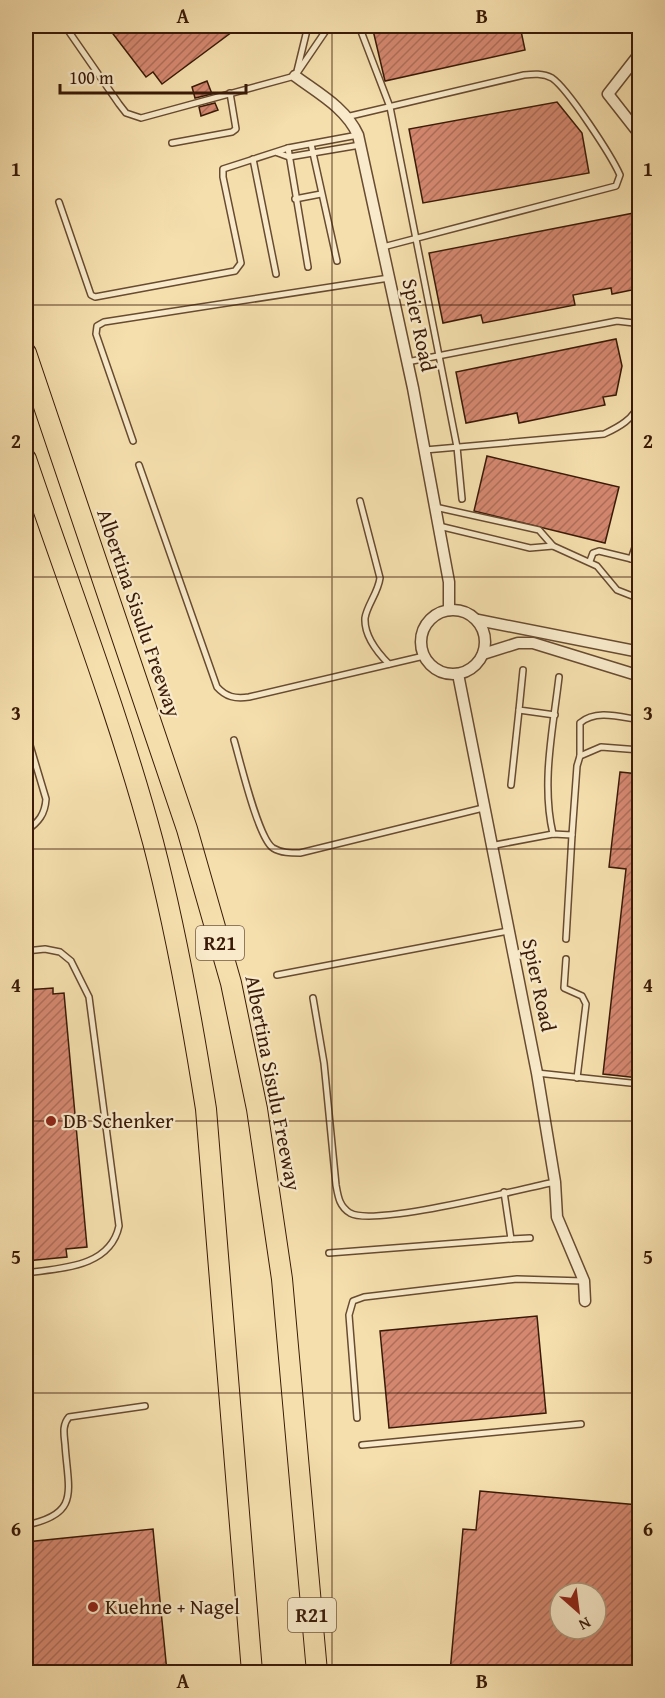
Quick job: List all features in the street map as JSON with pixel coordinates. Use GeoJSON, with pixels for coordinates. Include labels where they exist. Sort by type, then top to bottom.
{"type":"FeatureCollection","features":[{"type":"Feature","properties":{"kind":"highway","name":"Albertina Sisulu Freeway"},"geometry":{"type":"LineString","coordinates":[[26,353],[187,829],[231,983],[257,1109],[282,1279],[317,1672]]}},
{"type":"Feature","properties":{"kind":"highway","name":"R21"},"geometry":{"type":"LineString","coordinates":[[26,459],[121,739],[152,842],[193,1027],[206,1109],[252,1672]]}},
{"type":"Feature","properties":{"kind":"street"},"geometry":{"type":"LineString","coordinates":[[639,53],[608,94],[637,131],[639,128]]}},
{"type":"Feature","properties":{"kind":"street","name":"Spier Road"},"geometry":{"type":"LineString","coordinates":[[296,76],[346,117],[359,140],[407,362],[439,526],[449,582],[449,610]]}},
{"type":"Feature","properties":{"kind":"street"},"geometry":{"type":"LineString","coordinates":[[477,620],[485,636],[483,654],[473,667],[458,674],[438,670],[424,656],[421,646],[425,626],[439,613],[449,610],[459,610],[477,620],[639,652]]}},
{"type":"Feature","properties":{"kind":"street"},"geometry":{"type":"LineString","coordinates":[[483,654],[518,643],[533,643],[639,676]]}},
{"type":"Feature","properties":{"kind":"street","name":"Spier Road"},"geometry":{"type":"LineString","coordinates":[[458,674],[490,846],[537,1073],[555,1182],[557,1216],[584,1281],[585,1301]]}},
{"type":"Feature","properties":{"kind":"lane"},"geometry":{"type":"LineString","coordinates":[[65,26],[119,104],[133,117],[150,117],[296,76],[329,26]]}},
{"type":"Feature","properties":{"kind":"lane"},"geometry":{"type":"LineString","coordinates":[[296,76],[308,26]]}},
{"type":"Feature","properties":{"kind":"lane"},"geometry":{"type":"LineString","coordinates":[[359,26],[390,107],[457,447],[462,499]]}},
{"type":"Feature","properties":{"kind":"lane"},"geometry":{"type":"LineString","coordinates":[[346,117],[524,75],[540,74],[552,78],[579,112],[620,175],[616,186],[383,247]]}},
{"type":"Feature","properties":{"kind":"lane"},"geometry":{"type":"LineString","coordinates":[[172,143],[232,132],[236,129],[231,93]]}},
{"type":"Feature","properties":{"kind":"lane"},"geometry":{"type":"LineString","coordinates":[[59,202],[91,295],[95,297],[235,271],[241,262],[222,173],[228,166],[278,153],[288,148],[359,140]]}},
{"type":"Feature","properties":{"kind":"lane"},"geometry":{"type":"LineString","coordinates":[[278,153],[289,156],[313,153],[359,140]]}},
{"type":"Feature","properties":{"kind":"lane"},"geometry":{"type":"LineString","coordinates":[[311,144],[337,261]]}},
{"type":"Feature","properties":{"kind":"lane"},"geometry":{"type":"LineString","coordinates":[[288,148],[308,267]]}},
{"type":"Feature","properties":{"kind":"lane"},"geometry":{"type":"LineString","coordinates":[[253,159],[276,274]]}},
{"type":"Feature","properties":{"kind":"lane"},"geometry":{"type":"LineString","coordinates":[[295,199],[321,194]]}},
{"type":"Feature","properties":{"kind":"lane"},"geometry":{"type":"LineString","coordinates":[[133,441],[96,334],[97,326],[104,322],[389,278]]}},
{"type":"Feature","properties":{"kind":"lane"},"geometry":{"type":"LineString","coordinates":[[407,362],[617,321],[634,323],[639,328]]}},
{"type":"Feature","properties":{"kind":"lane"},"geometry":{"type":"LineString","coordinates":[[424,450],[604,434],[622,426],[637,411],[639,402]]}},
{"type":"Feature","properties":{"kind":"lane"},"geometry":{"type":"LineString","coordinates":[[139,465],[217,687],[223,693],[230,697],[249,697],[424,656]]}},
{"type":"Feature","properties":{"kind":"lane"},"geometry":{"type":"LineString","coordinates":[[360,501],[380,578],[378,590],[365,618],[377,652],[389,664]]}},
{"type":"Feature","properties":{"kind":"lane"},"geometry":{"type":"LineString","coordinates":[[435,507],[538,530],[553,546],[590,561],[603,572],[617,590],[639,599]]}},
{"type":"Feature","properties":{"kind":"lane"},"geometry":{"type":"LineString","coordinates":[[439,526],[530,548],[553,546]]}},
{"type":"Feature","properties":{"kind":"lane"},"geometry":{"type":"LineString","coordinates":[[631,559],[639,534]]}},
{"type":"Feature","properties":{"kind":"lane"},"geometry":{"type":"LineString","coordinates":[[590,561],[593,553],[597,551],[639,561]]}},
{"type":"Feature","properties":{"kind":"lane"},"geometry":{"type":"LineString","coordinates":[[511,785],[523,670]]}},
{"type":"Feature","properties":{"kind":"lane"},"geometry":{"type":"LineString","coordinates":[[553,834],[548,811],[547,785],[558,677]]}},
{"type":"Feature","properties":{"kind":"lane"},"geometry":{"type":"LineString","coordinates":[[519,710],[555,715]]}},
{"type":"Feature","properties":{"kind":"lane"},"geometry":{"type":"LineString","coordinates":[[566,939],[576,766],[580,756],[580,723],[588,716],[599,715],[639,720]]}},
{"type":"Feature","properties":{"kind":"lane"},"geometry":{"type":"LineString","coordinates":[[26,732],[46,799],[41,818],[26,831]]}},
{"type":"Feature","properties":{"kind":"lane"},"geometry":{"type":"LineString","coordinates":[[234,740],[260,828],[271,847],[279,851],[300,853],[483,808]]}},
{"type":"Feature","properties":{"kind":"lane"},"geometry":{"type":"LineString","coordinates":[[580,756],[601,747],[639,750]]}},
{"type":"Feature","properties":{"kind":"lane"},"geometry":{"type":"LineString","coordinates":[[490,846],[553,834],[572,835]]}},
{"type":"Feature","properties":{"kind":"lane"},"geometry":{"type":"LineString","coordinates":[[278,975],[508,931]]}},
{"type":"Feature","properties":{"kind":"lane"},"geometry":{"type":"LineString","coordinates":[[26,951],[45,949],[60,952],[71,961],[89,997],[119,1226],[116,1241],[96,1258],[78,1265],[26,1273]]}},
{"type":"Feature","properties":{"kind":"lane"},"geometry":{"type":"LineString","coordinates":[[566,959],[564,988],[582,996],[586,1004],[577,1078]]}},
{"type":"Feature","properties":{"kind":"lane"},"geometry":{"type":"LineString","coordinates":[[313,998],[324,1063],[340,1203],[350,1213],[366,1218],[555,1182]]}},
{"type":"Feature","properties":{"kind":"lane"},"geometry":{"type":"LineString","coordinates":[[537,1073],[639,1083]]}},
{"type":"Feature","properties":{"kind":"lane"},"geometry":{"type":"LineString","coordinates":[[504,1192],[511,1239]]}},
{"type":"Feature","properties":{"kind":"lane"},"geometry":{"type":"LineString","coordinates":[[329,1253],[530,1238]]}},
{"type":"Feature","properties":{"kind":"lane"},"geometry":{"type":"LineString","coordinates":[[357,1418],[349,1315],[352,1301],[364,1297],[517,1279],[584,1281]]}},
{"type":"Feature","properties":{"kind":"lane"},"geometry":{"type":"LineString","coordinates":[[26,1525],[58,1515],[67,1502],[64,1429],[69,1417],[145,1406]]}},
{"type":"Feature","properties":{"kind":"lane"},"geometry":{"type":"LineString","coordinates":[[362,1445],[581,1424]]}},
{"type":"Feature","properties":{"kind":"building"},"geometry":{"type":"Polygon","coordinates":[[[107,26],[240,26],[162,84],[153,72],[146,77],[107,26]]]}},
{"type":"Feature","properties":{"kind":"building"},"geometry":{"type":"Polygon","coordinates":[[[372,26],[520,26],[525,50],[385,81],[372,26]]]}},
{"type":"Feature","properties":{"kind":"building"},"geometry":{"type":"Polygon","coordinates":[[[207,81],[212,94],[195,98],[192,87],[207,81]]]}},
{"type":"Feature","properties":{"kind":"building"},"geometry":{"type":"Polygon","coordinates":[[[557,102],[582,133],[589,173],[423,203],[409,129],[557,102]]]}},
{"type":"Feature","properties":{"kind":"building"},"geometry":{"type":"Polygon","coordinates":[[[215,103],[218,110],[201,116],[199,107],[215,103]]]}},
{"type":"Feature","properties":{"kind":"building"},"geometry":{"type":"Polygon","coordinates":[[[639,212],[637,289],[612,294],[611,288],[573,295],[575,305],[483,323],[481,315],[443,323],[429,253],[639,212]]]}},
{"type":"Feature","properties":{"kind":"building"},"geometry":{"type":"Polygon","coordinates":[[[616,339],[622,366],[616,395],[603,397],[605,405],[519,423],[517,413],[466,423],[456,372],[616,339]]]}},
{"type":"Feature","properties":{"kind":"building"},"geometry":{"type":"Polygon","coordinates":[[[487,456],[619,487],[605,543],[474,511],[487,456]]]}},
{"type":"Feature","properties":{"kind":"building"},"geometry":{"type":"Polygon","coordinates":[[[620,772],[639,774],[639,1078],[603,1074],[626,869],[609,867],[620,772]]]}},
{"type":"Feature","properties":{"kind":"building","name":"DB Schenker"},"geometry":{"type":"Polygon","coordinates":[[[53,988],[53,994],[64,993],[87,1247],[66,1249],[67,1257],[26,1261],[26,990],[53,988]]]}},
{"type":"Feature","properties":{"kind":"building"},"geometry":{"type":"Polygon","coordinates":[[[537,1316],[546,1413],[389,1428],[380,1331],[537,1316]]]}},
{"type":"Feature","properties":{"kind":"building"},"geometry":{"type":"Polygon","coordinates":[[[480,1491],[639,1505],[639,1672],[450,1672],[463,1529],[476,1530],[480,1491]]]}},
{"type":"Feature","properties":{"kind":"building","name":"Kuehne + Nagel"},"geometry":{"type":"Polygon","coordinates":[[[153,1529],[167,1672],[26,1672],[26,1542],[153,1529]]]}},
{"type":"Feature","properties":{"kind":"place","name":"DB Schenker"},"geometry":{"type":"Point","coordinates":[51,1121]}},
{"type":"Feature","properties":{"kind":"place","name":"Kuehne + Nagel"},"geometry":{"type":"Point","coordinates":[93,1607]}}]}
